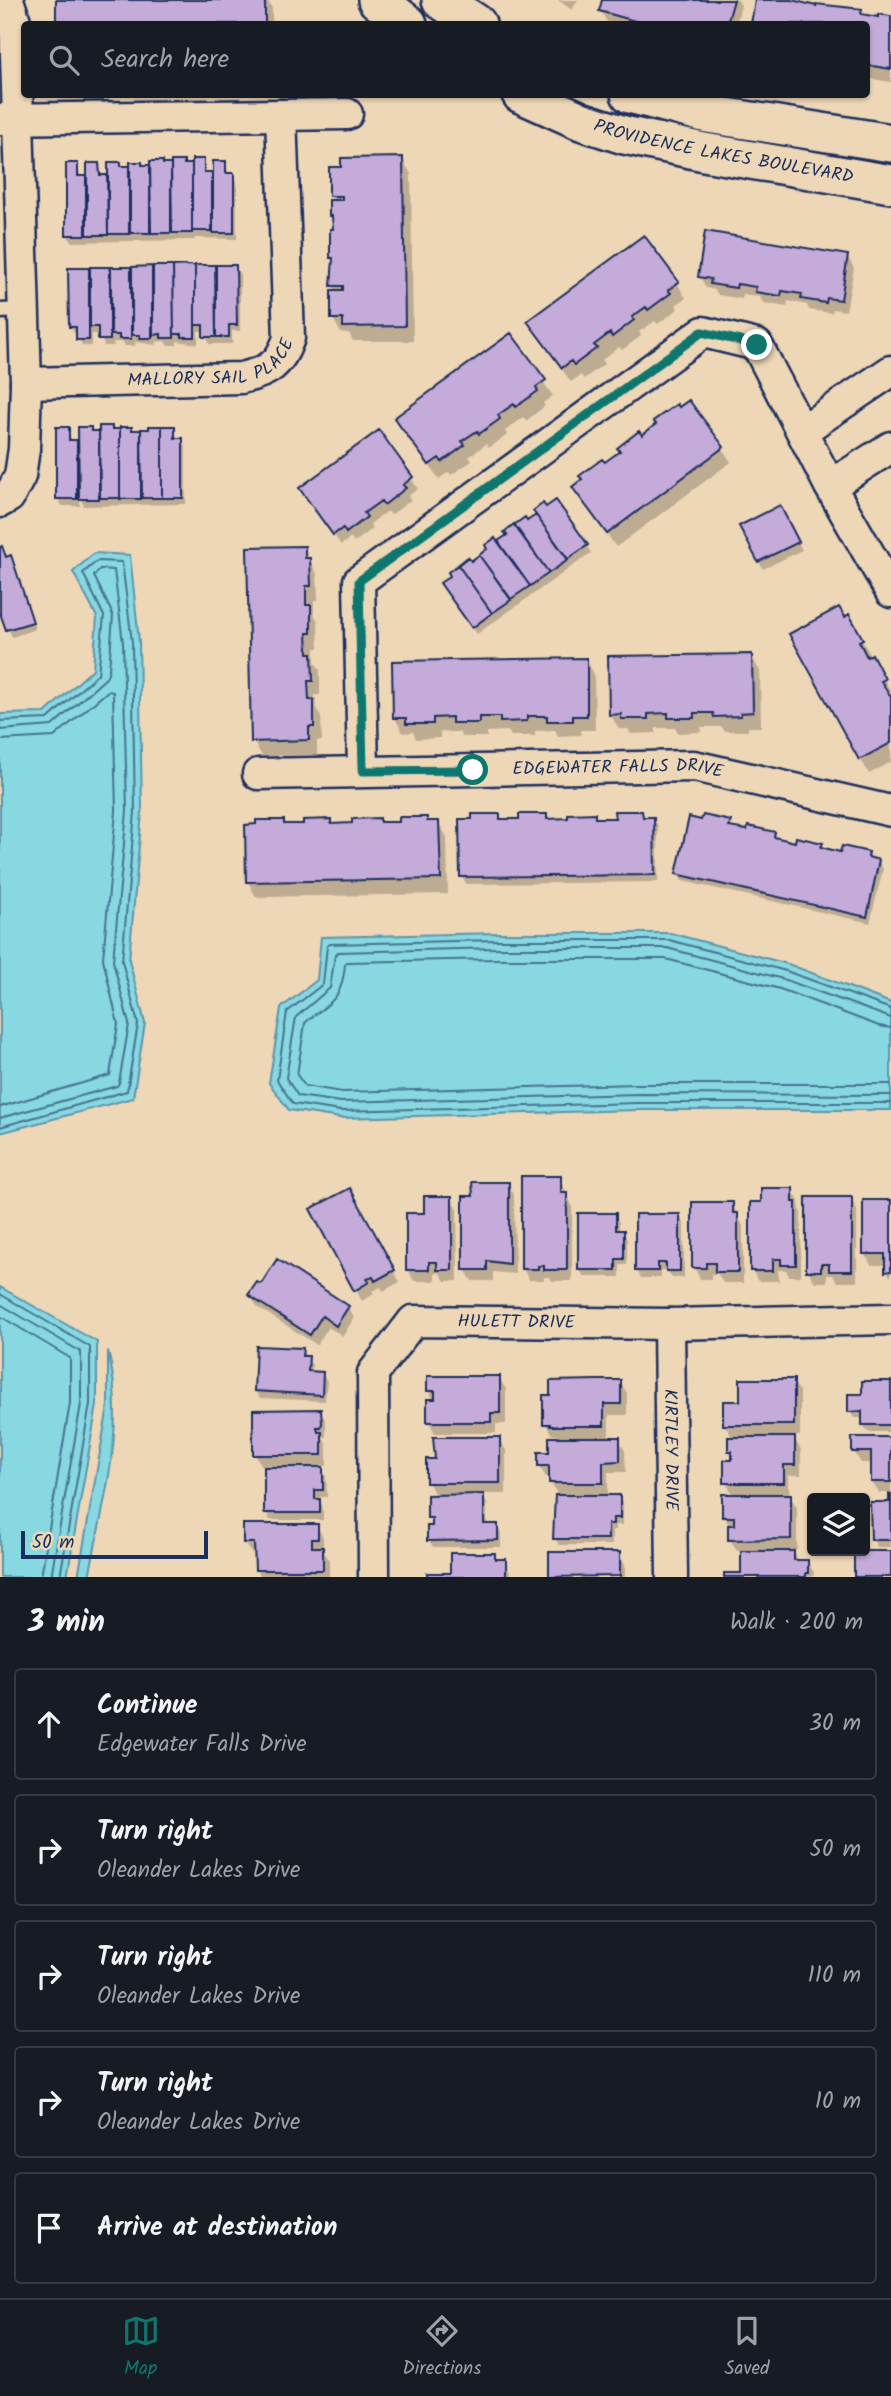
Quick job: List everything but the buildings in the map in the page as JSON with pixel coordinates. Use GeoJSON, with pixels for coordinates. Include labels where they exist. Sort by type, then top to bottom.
{"type":"FeatureCollection","features":[{"type":"Feature","properties":{"kind":"street"},"geometry":{"type":"LineString","coordinates":[[0,502],[9,497],[20,476],[24,449],[26,383],[12,311],[10,119],[15,21],[8,0]]}},
{"type":"Feature","properties":{"kind":"street"},"geometry":{"type":"LineString","coordinates":[[377,0],[404,21]]}},
{"type":"Feature","properties":{"kind":"street"},"geometry":{"type":"LineString","coordinates":[[441,0],[472,21]]}},
{"type":"Feature","properties":{"kind":"street","name":"PROVIDENCE LAKES BOULEVARD"},"geometry":{"type":"LineString","coordinates":[[530,98],[581,121],[624,135],[704,152],[891,184]]}},
{"type":"Feature","properties":{"kind":"street","name":"PROVIDENCE LAKES BOULEVARD"},"geometry":{"type":"LineString","coordinates":[[646,98],[708,114],[891,142]]}},
{"type":"Feature","properties":{"kind":"street"},"geometry":{"type":"LineString","coordinates":[[10,119],[348,114]]}},
{"type":"Feature","properties":{"kind":"street","name":"MALLORY SAIL PLACE"},"geometry":{"type":"LineString","coordinates":[[26,383],[242,378],[261,374],[276,363],[289,338],[281,115]]}},
{"type":"Feature","properties":{"kind":"street"},"geometry":{"type":"LineString","coordinates":[[363,771],[359,581],[702,332],[757,345],[830,486],[891,592]]}},
{"type":"Feature","properties":{"kind":"street"},"geometry":{"type":"LineString","coordinates":[[802,431],[888,380]]}},
{"type":"Feature","properties":{"kind":"street"},"geometry":{"type":"LineString","coordinates":[[830,486],[891,447]]}},
{"type":"Feature","properties":{"kind":"street","name":"EDGEWATER FALLS DRIVE"},"geometry":{"type":"LineString","coordinates":[[258,774],[694,766],[891,811]]}},
{"type":"Feature","properties":{"kind":"street","name":"HULETT DRIVE"},"geometry":{"type":"LineString","coordinates":[[374,1577],[373,1373],[412,1321],[669,1324],[891,1319]]}},
{"type":"Feature","properties":{"kind":"street","name":"KIRTLEY DRIVE"},"geometry":{"type":"LineString","coordinates":[[669,1324],[671,1577]]}},
{"type":"Feature","properties":{"kind":"water"},"geometry":{"type":"Polygon","coordinates":[[[94,553],[130,555],[139,641],[142,812],[129,960],[145,1023],[133,1098],[0,1133],[0,714],[45,713],[93,669],[97,617],[73,572],[94,553]]]}},
{"type":"Feature","properties":{"kind":"water"},"geometry":{"type":"Polygon","coordinates":[[[670,933],[788,964],[891,1003],[891,1110],[638,1110],[340,1118],[289,1110],[269,1083],[281,1008],[317,980],[321,937],[670,933]]]}},
{"type":"Feature","properties":{"kind":"water"},"geometry":{"type":"Polygon","coordinates":[[[0,1287],[97,1342],[97,1405],[67,1577],[0,1577],[0,1287]]]}},
{"type":"Feature","properties":{"kind":"water"},"geometry":{"type":"Polygon","coordinates":[[[108,1351],[115,1407],[111,1464],[89,1577],[78,1577],[108,1407],[108,1351]]]}},
{"type":"Feature","properties":{"kind":"route"},"geometry":{"type":"LineString","coordinates":[[473,770],[363,771],[359,581],[702,332],[757,345]]}}]}
